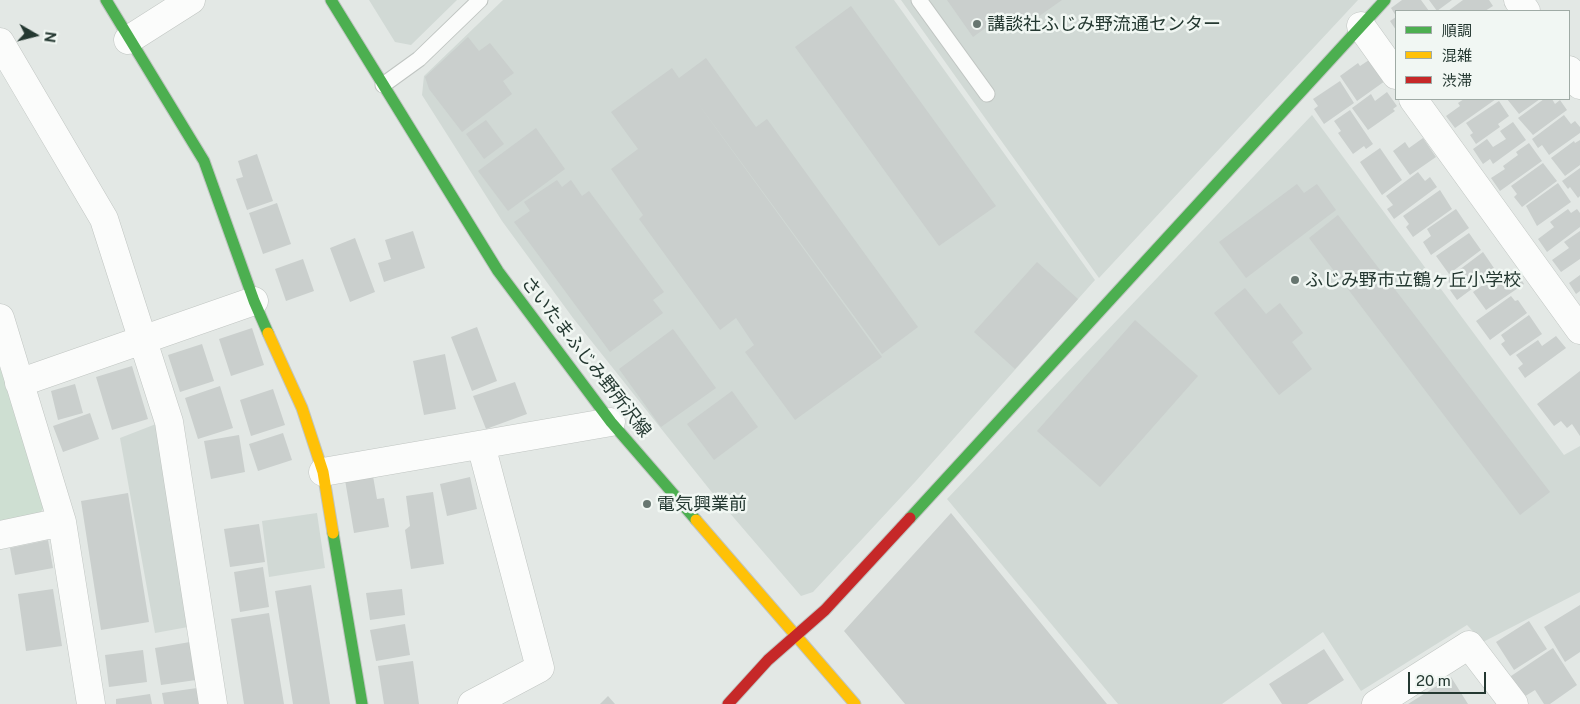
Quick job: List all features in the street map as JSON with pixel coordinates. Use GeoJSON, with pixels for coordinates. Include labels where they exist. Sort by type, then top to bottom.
{"type":"FeatureCollection","features":[{"type":"Feature","properties":{"kind":"street"},"geometry":{"type":"LineString","coordinates":[[106,0],[128,40],[204,161],[254,301],[302,408],[323,472],[362,704]]}},
{"type":"Feature","properties":{"kind":"street"},"geometry":{"type":"LineString","coordinates":[[128,40],[191,0]]}},
{"type":"Feature","properties":{"kind":"street","name":"さいたまふじみ野所沢線"},"geometry":{"type":"LineString","coordinates":[[331,0],[498,271],[611,422],[795,637],[855,704]]}},
{"type":"Feature","properties":{"kind":"street"},"geometry":{"type":"LineString","coordinates":[[728,704],[768,660],[795,637],[845,588],[1385,0]]}},
{"type":"Feature","properties":{"kind":"street"},"geometry":{"type":"LineString","coordinates":[[1361,26],[1395,74]]}},
{"type":"Feature","properties":{"kind":"street"},"geometry":{"type":"LineString","coordinates":[[0,42],[104,219],[169,422],[213,704]]}},
{"type":"Feature","properties":{"kind":"street"},"geometry":{"type":"LineString","coordinates":[[1570,71],[1580,85]]}},
{"type":"Feature","properties":{"kind":"street"},"geometry":{"type":"LineString","coordinates":[[1414,100],[1580,330]]}},
{"type":"Feature","properties":{"kind":"street"},"geometry":{"type":"LineString","coordinates":[[19,383],[143,342],[254,301]]}},
{"type":"Feature","properties":{"kind":"street"},"geometry":{"type":"LineString","coordinates":[[0,318],[62,522],[91,704]]}},
{"type":"Feature","properties":{"kind":"street"},"geometry":{"type":"LineString","coordinates":[[323,472],[611,422]]}},
{"type":"Feature","properties":{"kind":"street"},"geometry":{"type":"LineString","coordinates":[[472,704],[540,668],[481,445]]}},
{"type":"Feature","properties":{"kind":"street"},"geometry":{"type":"LineString","coordinates":[[0,535],[62,522]]}},
{"type":"Feature","properties":{"kind":"street"},"geometry":{"type":"LineString","coordinates":[[1376,704],[1469,645],[1514,704]]}},
{"type":"Feature","properties":{"kind":"lane"},"geometry":{"type":"LineString","coordinates":[[383,85],[419,59],[480,0]]}},
{"type":"Feature","properties":{"kind":"lane"},"geometry":{"type":"LineString","coordinates":[[919,0],[987,94]]}},
{"type":"Feature","properties":{"kind":"shaded area"},"geometry":{"type":"Polygon","coordinates":[[[369,0],[457,0],[411,45],[395,42],[369,0]]]}},
{"type":"Feature","properties":{"kind":"shaded area"},"geometry":{"type":"Polygon","coordinates":[[[503,0],[894,0],[1095,280],[915,482],[813,592],[801,596],[710,490],[573,318],[502,221],[422,95],[424,76],[503,0]]]}},
{"type":"Feature","properties":{"kind":"shaded area"},"geometry":{"type":"Polygon","coordinates":[[[901,0],[1358,0],[1099,278],[901,0]]]}},
{"type":"Feature","properties":{"kind":"shaded area","name":"ふじみ野市立鶴ヶ丘小学校"},"geometry":{"type":"Polygon","coordinates":[[[1312,115],[1564,455],[1580,446],[1580,592],[1483,642],[1467,625],[1361,691],[1323,632],[1222,704],[1118,704],[947,499],[1312,115]]]}},
{"type":"Feature","properties":{"kind":"shaded area"},"geometry":{"type":"Polygon","coordinates":[[[156,424],[188,627],[155,633],[120,438],[156,424]]]}},
{"type":"Feature","properties":{"kind":"shaded area"},"geometry":{"type":"Polygon","coordinates":[[[317,513],[325,568],[269,577],[262,521],[317,513]]]}},
{"type":"Feature","properties":{"kind":"green space"},"geometry":{"type":"Polygon","coordinates":[[[0,366],[46,504],[37,518],[0,526],[0,366]]]}},
{"type":"Feature","properties":{"kind":"building","name":"講談社ふじみ野流通センター"},"geometry":{"type":"Polygon","coordinates":[[[947,0],[1062,0],[1015,33],[1002,16],[973,37],[947,0]]]}},
{"type":"Feature","properties":{"kind":"building"},"geometry":{"type":"Polygon","coordinates":[[[1402,0],[1421,0],[1428,10],[1395,10],[1395,14],[1391,8],[1402,0]]]}},
{"type":"Feature","properties":{"kind":"building"},"geometry":{"type":"Polygon","coordinates":[[[1429,0],[1452,0],[1438,10],[1436,10],[1429,0]]]}},
{"type":"Feature","properties":{"kind":"building"},"geometry":{"type":"Polygon","coordinates":[[[1463,0],[1489,0],[1493,6],[1487,10],[1449,10],[1463,0]]]}},
{"type":"Feature","properties":{"kind":"building"},"geometry":{"type":"Polygon","coordinates":[[[851,6],[996,206],[939,246],[795,47],[851,6]]]}},
{"type":"Feature","properties":{"kind":"building"},"geometry":{"type":"Polygon","coordinates":[[[1395,18],[1395,28],[1390,21],[1395,18]]]}},
{"type":"Feature","properties":{"kind":"building"},"geometry":{"type":"Polygon","coordinates":[[[468,37],[479,51],[490,43],[514,73],[503,81],[512,94],[462,132],[429,89],[425,77],[468,37]]]}},
{"type":"Feature","properties":{"kind":"building"},"geometry":{"type":"Polygon","coordinates":[[[706,58],[756,127],[767,119],[918,327],[882,354],[694,98],[882,357],[795,420],[745,352],[754,345],[736,318],[720,330],[639,219],[643,215],[611,169],[638,149],[611,112],[672,68],[679,78],[706,58]]]}},
{"type":"Feature","properties":{"kind":"building"},"geometry":{"type":"Polygon","coordinates":[[[1369,60],[1385,81],[1357,101],[1340,76],[1358,63],[1360,66],[1369,60]]]}},
{"type":"Feature","properties":{"kind":"building"},"geometry":{"type":"Polygon","coordinates":[[[1340,81],[1354,103],[1324,124],[1314,109],[1318,106],[1313,99],[1340,81]]]}},
{"type":"Feature","properties":{"kind":"building"},"geometry":{"type":"Polygon","coordinates":[[[1387,92],[1397,106],[1393,109],[1395,111],[1368,130],[1352,108],[1371,94],[1375,101],[1387,92]]]}},
{"type":"Feature","properties":{"kind":"building"},"geometry":{"type":"Polygon","coordinates":[[[1462,100],[1495,100],[1455,128],[1446,116],[1460,106],[1458,103],[1462,100]]]}},
{"type":"Feature","properties":{"kind":"building"},"geometry":{"type":"Polygon","coordinates":[[[1508,100],[1539,100],[1519,114],[1508,100]]]}},
{"type":"Feature","properties":{"kind":"building"},"geometry":{"type":"Polygon","coordinates":[[[1543,100],[1553,100],[1555,104],[1560,100],[1567,110],[1533,135],[1518,118],[1543,100]]]}},
{"type":"Feature","properties":{"kind":"building"},"geometry":{"type":"Polygon","coordinates":[[[1499,101],[1509,116],[1498,124],[1500,127],[1476,144],[1470,135],[1473,133],[1466,123],[1499,101]]]}},
{"type":"Feature","properties":{"kind":"building"},"geometry":{"type":"Polygon","coordinates":[[[1350,110],[1373,144],[1366,149],[1364,146],[1353,154],[1338,133],[1341,131],[1334,121],[1350,110]]]}},
{"type":"Feature","properties":{"kind":"building"},"geometry":{"type":"Polygon","coordinates":[[[1564,115],[1571,124],[1575,121],[1580,127],[1580,133],[1549,155],[1542,145],[1538,148],[1532,139],[1564,115]]]}},
{"type":"Feature","properties":{"kind":"building"},"geometry":{"type":"Polygon","coordinates":[[[486,120],[504,144],[484,159],[466,134],[486,120]]]}},
{"type":"Feature","properties":{"kind":"building"},"geometry":{"type":"Polygon","coordinates":[[[1513,122],[1526,140],[1493,164],[1490,159],[1483,164],[1473,149],[1487,139],[1493,147],[1506,139],[1500,131],[1513,122]]]}},
{"type":"Feature","properties":{"kind":"building"},"geometry":{"type":"Polygon","coordinates":[[[536,128],[565,169],[508,211],[478,171],[536,128]]]}},
{"type":"Feature","properties":{"kind":"building"},"geometry":{"type":"Polygon","coordinates":[[[1423,138],[1436,157],[1410,175],[1393,151],[1405,142],[1409,148],[1423,138]]]}},
{"type":"Feature","properties":{"kind":"building"},"geometry":{"type":"Polygon","coordinates":[[[1580,140],[1580,165],[1565,176],[1551,158],[1574,141],[1575,143],[1580,140]]]}},
{"type":"Feature","properties":{"kind":"building"},"geometry":{"type":"Polygon","coordinates":[[[1529,143],[1542,161],[1500,191],[1491,178],[1505,169],[1503,166],[1518,155],[1516,152],[1529,143]]]}},
{"type":"Feature","properties":{"kind":"building"},"geometry":{"type":"Polygon","coordinates":[[[1380,148],[1402,180],[1382,195],[1360,162],[1380,148]]]}},
{"type":"Feature","properties":{"kind":"building"},"geometry":{"type":"Polygon","coordinates":[[[257,154],[273,201],[247,210],[236,179],[243,177],[238,161],[257,154]]]}},
{"type":"Feature","properties":{"kind":"building"},"geometry":{"type":"Polygon","coordinates":[[[1543,163],[1557,181],[1522,207],[1514,197],[1517,194],[1511,186],[1543,163]]]}},
{"type":"Feature","properties":{"kind":"building"},"geometry":{"type":"Polygon","coordinates":[[[1580,168],[1580,196],[1578,198],[1570,187],[1568,189],[1562,181],[1580,168]]]}},
{"type":"Feature","properties":{"kind":"building"},"geometry":{"type":"Polygon","coordinates":[[[1418,172],[1425,181],[1430,177],[1437,187],[1394,219],[1387,209],[1393,205],[1386,196],[1418,172]]]}},
{"type":"Feature","properties":{"kind":"building"},"geometry":{"type":"Polygon","coordinates":[[[557,180],[562,187],[571,180],[582,196],[589,191],[664,292],[653,300],[663,313],[610,352],[514,222],[530,211],[524,202],[557,180]]]}},
{"type":"Feature","properties":{"kind":"building"},"geometry":{"type":"Polygon","coordinates":[[[1558,183],[1571,202],[1537,226],[1526,206],[1558,183]]]}},
{"type":"Feature","properties":{"kind":"building"},"geometry":{"type":"Polygon","coordinates":[[[1297,184],[1304,193],[1317,184],[1336,210],[1246,278],[1219,242],[1297,184]]]}},
{"type":"Feature","properties":{"kind":"building"},"geometry":{"type":"Polygon","coordinates":[[[1440,190],[1452,209],[1413,237],[1406,227],[1409,224],[1403,216],[1440,190]]]}},
{"type":"Feature","properties":{"kind":"building"},"geometry":{"type":"Polygon","coordinates":[[[277,203],[291,244],[263,254],[249,213],[277,203]]]}},
{"type":"Feature","properties":{"kind":"building"},"geometry":{"type":"Polygon","coordinates":[[[1456,209],[1469,228],[1431,255],[1423,242],[1431,236],[1427,229],[1456,209]]]}},
{"type":"Feature","properties":{"kind":"building"},"geometry":{"type":"Polygon","coordinates":[[[1568,209],[1571,213],[1577,209],[1580,213],[1580,227],[1547,252],[1538,239],[1554,227],[1550,222],[1568,209]]]}},
{"type":"Feature","properties":{"kind":"building"},"geometry":{"type":"Polygon","coordinates":[[[1338,215],[1550,492],[1520,515],[1309,238],[1338,215]]]}},
{"type":"Feature","properties":{"kind":"building"},"geometry":{"type":"Polygon","coordinates":[[[413,231],[425,268],[384,282],[378,263],[391,259],[385,240],[413,231]]]}},
{"type":"Feature","properties":{"kind":"building"},"geometry":{"type":"Polygon","coordinates":[[[1580,231],[1580,259],[1561,272],[1552,260],[1569,248],[1564,242],[1580,231]]]}},
{"type":"Feature","properties":{"kind":"building"},"geometry":{"type":"Polygon","coordinates":[[[1469,233],[1481,250],[1449,274],[1436,256],[1469,233]]]}},
{"type":"Feature","properties":{"kind":"building"},"geometry":{"type":"Polygon","coordinates":[[[355,238],[375,292],[350,302],[330,248],[355,238]]]}},
{"type":"Feature","properties":{"kind":"building"},"geometry":{"type":"Polygon","coordinates":[[[1483,252],[1496,271],[1457,300],[1450,290],[1453,287],[1447,279],[1483,252]]]}},
{"type":"Feature","properties":{"kind":"building"},"geometry":{"type":"Polygon","coordinates":[[[303,259],[314,291],[286,301],[275,269],[303,259]]]}},
{"type":"Feature","properties":{"kind":"building"},"geometry":{"type":"Polygon","coordinates":[[[1037,262],[1078,299],[1015,369],[974,332],[1037,262]]]}},
{"type":"Feature","properties":{"kind":"building"},"geometry":{"type":"Polygon","coordinates":[[[1514,269],[1524,284],[1486,310],[1473,292],[1494,277],[1497,281],[1514,269]]]}},
{"type":"Feature","properties":{"kind":"building"},"geometry":{"type":"Polygon","coordinates":[[[1580,275],[1580,291],[1576,294],[1569,283],[1580,275]]]}},
{"type":"Feature","properties":{"kind":"building"},"geometry":{"type":"Polygon","coordinates":[[[1245,288],[1266,314],[1280,303],[1303,333],[1292,342],[1312,369],[1279,395],[1214,313],[1245,288]]]}},
{"type":"Feature","properties":{"kind":"building"},"geometry":{"type":"Polygon","coordinates":[[[1511,296],[1515,301],[1518,300],[1527,313],[1490,340],[1476,321],[1511,296]]]}},
{"type":"Feature","properties":{"kind":"building"},"geometry":{"type":"Polygon","coordinates":[[[1529,315],[1542,334],[1510,356],[1501,344],[1505,341],[1501,335],[1529,315]]]}},
{"type":"Feature","properties":{"kind":"building"},"geometry":{"type":"Polygon","coordinates":[[[1135,320],[1198,376],[1100,487],[1037,431],[1135,320]]]}},
{"type":"Feature","properties":{"kind":"building"},"geometry":{"type":"Polygon","coordinates":[[[477,327],[497,381],[472,391],[451,337],[477,327]]]}},
{"type":"Feature","properties":{"kind":"building"},"geometry":{"type":"Polygon","coordinates":[[[252,328],[264,365],[231,376],[219,339],[252,328]]]}},
{"type":"Feature","properties":{"kind":"building"},"geometry":{"type":"Polygon","coordinates":[[[673,329],[716,388],[661,427],[619,369],[673,329]]]}},
{"type":"Feature","properties":{"kind":"building"},"geometry":{"type":"Polygon","coordinates":[[[1556,336],[1566,348],[1525,378],[1518,368],[1523,364],[1516,355],[1538,340],[1542,346],[1556,336]]]}},
{"type":"Feature","properties":{"kind":"building"},"geometry":{"type":"Polygon","coordinates":[[[202,344],[214,381],[180,392],[168,355],[202,344]]]}},
{"type":"Feature","properties":{"kind":"building"},"geometry":{"type":"Polygon","coordinates":[[[445,354],[456,409],[424,415],[413,361],[445,354]]]}},
{"type":"Feature","properties":{"kind":"building"},"geometry":{"type":"Polygon","coordinates":[[[132,366],[148,419],[112,430],[96,377],[132,366]]]}},
{"type":"Feature","properties":{"kind":"building"},"geometry":{"type":"Polygon","coordinates":[[[1580,371],[1580,436],[1572,424],[1567,428],[1561,421],[1554,426],[1537,404],[1580,371]]]}},
{"type":"Feature","properties":{"kind":"building"},"geometry":{"type":"Polygon","coordinates":[[[515,382],[527,414],[486,429],[473,396],[515,382]]]}},
{"type":"Feature","properties":{"kind":"building"},"geometry":{"type":"Polygon","coordinates":[[[75,384],[83,413],[58,420],[51,391],[75,384]]]}},
{"type":"Feature","properties":{"kind":"building"},"geometry":{"type":"Polygon","coordinates":[[[220,386],[233,428],[198,439],[185,398],[220,386]]]}},
{"type":"Feature","properties":{"kind":"building"},"geometry":{"type":"Polygon","coordinates":[[[273,389],[285,425],[251,436],[240,400],[273,389]]]}},
{"type":"Feature","properties":{"kind":"building"},"geometry":{"type":"Polygon","coordinates":[[[732,391],[758,427],[714,460],[687,424],[732,391]]]}},
{"type":"Feature","properties":{"kind":"building"},"geometry":{"type":"Polygon","coordinates":[[[90,413],[99,439],[63,452],[53,426],[90,413]]]}},
{"type":"Feature","properties":{"kind":"building"},"geometry":{"type":"Polygon","coordinates":[[[283,433],[292,460],[258,471],[249,444],[283,433]]]}},
{"type":"Feature","properties":{"kind":"building"},"geometry":{"type":"Polygon","coordinates":[[[239,435],[245,472],[211,479],[204,441],[239,435]]]}},
{"type":"Feature","properties":{"kind":"building"},"geometry":{"type":"Polygon","coordinates":[[[373,476],[377,499],[384,498],[389,527],[354,533],[345,480],[373,476]]]}},
{"type":"Feature","properties":{"kind":"building"},"geometry":{"type":"Polygon","coordinates":[[[470,477],[477,509],[447,516],[440,484],[470,477]]]}},
{"type":"Feature","properties":{"kind":"building"},"geometry":{"type":"Polygon","coordinates":[[[433,492],[444,564],[411,569],[405,530],[410,526],[406,496],[433,492]]]}},
{"type":"Feature","properties":{"kind":"building"},"geometry":{"type":"Polygon","coordinates":[[[128,493],[149,622],[101,630],[81,501],[128,493]]]}},
{"type":"Feature","properties":{"kind":"building"},"geometry":{"type":"Polygon","coordinates":[[[951,513],[1107,704],[905,704],[844,631],[951,513]]]}},
{"type":"Feature","properties":{"kind":"building"},"geometry":{"type":"Polygon","coordinates":[[[259,524],[265,562],[230,567],[224,529],[259,524]]]}},
{"type":"Feature","properties":{"kind":"building"},"geometry":{"type":"Polygon","coordinates":[[[48,540],[53,568],[15,575],[10,548],[48,540]]]}},
{"type":"Feature","properties":{"kind":"building"},"geometry":{"type":"Polygon","coordinates":[[[263,567],[269,607],[240,612],[234,572],[263,567]]]}},
{"type":"Feature","properties":{"kind":"building"},"geometry":{"type":"Polygon","coordinates":[[[311,585],[330,704],[293,704],[275,591],[311,585]]]}},
{"type":"Feature","properties":{"kind":"building"},"geometry":{"type":"Polygon","coordinates":[[[53,589],[62,646],[26,651],[18,594],[53,589]]]}},
{"type":"Feature","properties":{"kind":"building"},"geometry":{"type":"Polygon","coordinates":[[[402,589],[405,615],[370,620],[366,593],[402,589]]]}},
{"type":"Feature","properties":{"kind":"building"},"geometry":{"type":"Polygon","coordinates":[[[1580,605],[1580,652],[1565,662],[1544,627],[1580,605]]]}},
{"type":"Feature","properties":{"kind":"building"},"geometry":{"type":"Polygon","coordinates":[[[269,613],[284,704],[244,704],[231,619],[269,613]]]}},
{"type":"Feature","properties":{"kind":"building"},"geometry":{"type":"Polygon","coordinates":[[[1529,621],[1547,649],[1514,670],[1496,642],[1529,621]]]}},
{"type":"Feature","properties":{"kind":"building"},"geometry":{"type":"Polygon","coordinates":[[[405,624],[410,655],[376,661],[370,630],[405,624]]]}},
{"type":"Feature","properties":{"kind":"building"},"geometry":{"type":"Polygon","coordinates":[[[190,642],[196,680],[161,685],[155,648],[190,642]]]}},
{"type":"Feature","properties":{"kind":"building"},"geometry":{"type":"Polygon","coordinates":[[[1553,648],[1577,685],[1550,704],[1544,704],[1535,690],[1519,700],[1505,680],[1553,648]]]}},
{"type":"Feature","properties":{"kind":"building"},"geometry":{"type":"Polygon","coordinates":[[[1324,649],[1344,680],[1307,704],[1282,704],[1269,684],[1324,649]]]}},
{"type":"Feature","properties":{"kind":"building"},"geometry":{"type":"Polygon","coordinates":[[[143,650],[147,682],[109,687],[105,655],[143,650]]]}},
{"type":"Feature","properties":{"kind":"building"},"geometry":{"type":"Polygon","coordinates":[[[413,661],[419,704],[384,704],[378,666],[413,661]]]}},
{"type":"Feature","properties":{"kind":"building"},"geometry":{"type":"Polygon","coordinates":[[[1451,677],[1468,704],[1408,704],[1451,677]]]}},
{"type":"Feature","properties":{"kind":"building"},"geometry":{"type":"Polygon","coordinates":[[[197,688],[199,704],[164,704],[162,693],[197,688]]]}},
{"type":"Feature","properties":{"kind":"building"},"geometry":{"type":"Polygon","coordinates":[[[150,694],[152,704],[116,704],[116,699],[150,694]]]}},
{"type":"Feature","properties":{"kind":"building"},"geometry":{"type":"Polygon","coordinates":[[[608,696],[615,704],[600,704],[608,696]]]}},
{"type":"Feature","properties":{"kind":"traffic: fast"},"geometry":{"type":"LineString","coordinates":[[106,0],[204,161],[254,301],[268,333]]}},
{"type":"Feature","properties":{"kind":"traffic: fast"},"geometry":{"type":"LineString","coordinates":[[331,0],[498,271],[611,422],[696,520]]}},
{"type":"Feature","properties":{"kind":"traffic: fast"},"geometry":{"type":"LineString","coordinates":[[910,518],[1385,0]]}},
{"type":"Feature","properties":{"kind":"traffic: fast"},"geometry":{"type":"LineString","coordinates":[[333,533],[362,704]]}},
{"type":"Feature","properties":{"kind":"traffic: slow"},"geometry":{"type":"LineString","coordinates":[[268,333],[302,408],[323,472],[333,533]]}},
{"type":"Feature","properties":{"kind":"traffic: slow"},"geometry":{"type":"LineString","coordinates":[[696,520],[855,704]]}},
{"type":"Feature","properties":{"kind":"traffic: jam"},"geometry":{"type":"LineString","coordinates":[[728,704],[768,660],[825,610],[910,518]]}},
{"type":"Feature","properties":{"kind":"place","name":"講談社ふじみ野流通センター"},"geometry":{"type":"Point","coordinates":[977,24]}},
{"type":"Feature","properties":{"kind":"place","name":"ふじみ野市立鶴ヶ丘小学校"},"geometry":{"type":"Point","coordinates":[1295,280]}},
{"type":"Feature","properties":{"kind":"place","name":"電気興業前"},"geometry":{"type":"Point","coordinates":[647,504]}}]}
